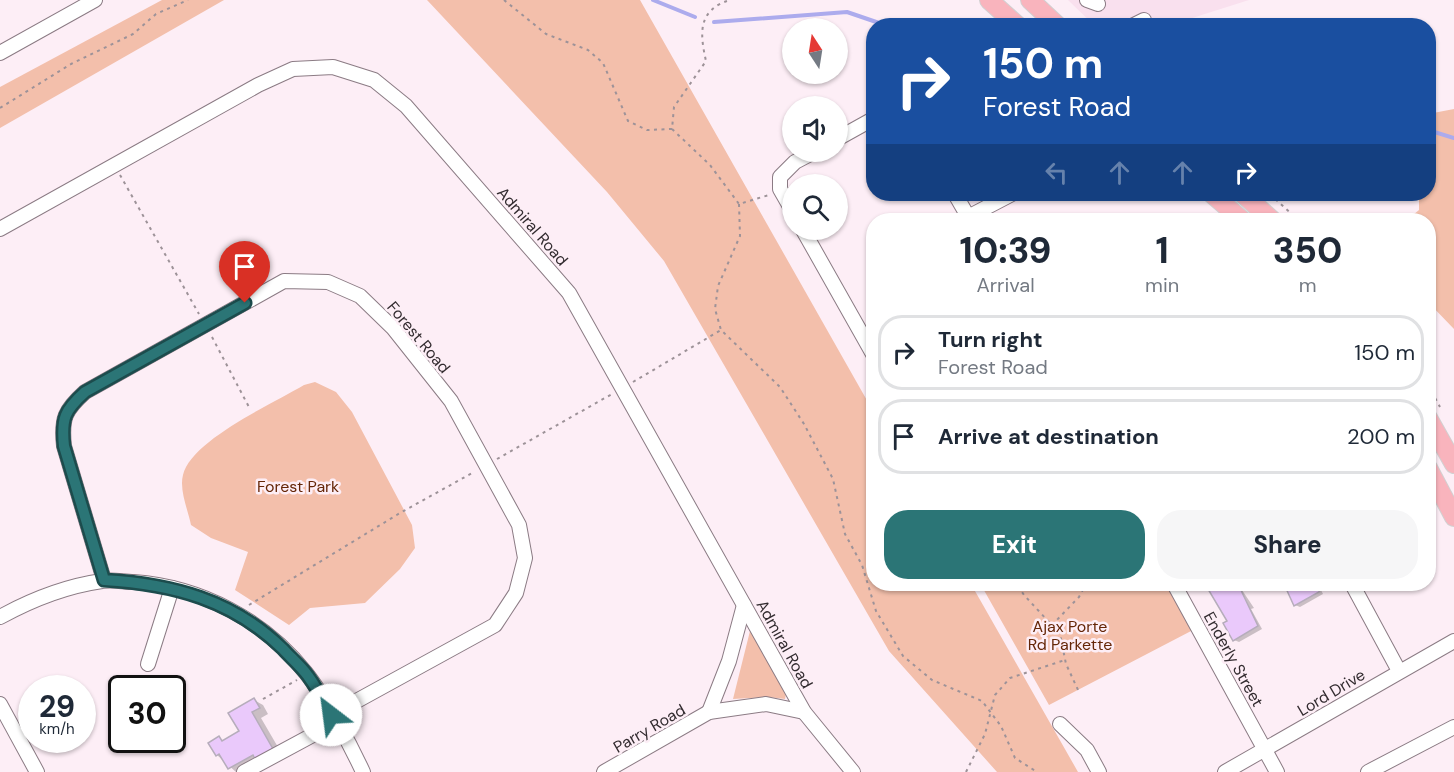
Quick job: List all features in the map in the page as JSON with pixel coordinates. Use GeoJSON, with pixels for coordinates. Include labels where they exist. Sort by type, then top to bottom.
{"type":"FeatureCollection","features":[{"type":"Feature","properties":{"kind":"main road"},"geometry":{"type":"LineString","coordinates":[[989,0],[1009,18]]}},
{"type":"Feature","properties":{"kind":"main road"},"geometry":{"type":"LineString","coordinates":[[1030,0],[1049,18]]}},
{"type":"Feature","properties":{"kind":"main road"},"geometry":{"type":"LineString","coordinates":[[1220,201],[1234,213]]}},
{"type":"Feature","properties":{"kind":"main road"},"geometry":{"type":"LineString","coordinates":[[1251,201],[1264,213]]}},
{"type":"Feature","properties":{"kind":"main road"},"geometry":{"type":"LineString","coordinates":[[1436,432],[1454,464]]}},
{"type":"Feature","properties":{"kind":"main road"},"geometry":{"type":"LineString","coordinates":[[1436,483],[1454,517]]}},
{"type":"Feature","properties":{"kind":"street"},"geometry":{"type":"LineString","coordinates":[[0,53],[95,0]]}},
{"type":"Feature","properties":{"kind":"street","name":"Admiral Road"},"geometry":{"type":"LineString","coordinates":[[0,229],[258,85],[293,69],[333,67],[374,80],[406,106],[570,293],[804,712],[854,772]]}},
{"type":"Feature","properties":{"kind":"street"},"geometry":{"type":"LineString","coordinates":[[848,133],[866,123]]}},
{"type":"Feature","properties":{"kind":"street"},"geometry":{"type":"LineString","coordinates":[[783,174],[795,162]]}},
{"type":"Feature","properties":{"kind":"street"},"geometry":{"type":"LineString","coordinates":[[782,175],[780,177],[782,192]]}},
{"type":"Feature","properties":{"kind":"street"},"geometry":{"type":"LineString","coordinates":[[979,213],[1000,201]]}},
{"type":"Feature","properties":{"kind":"street"},"geometry":{"type":"LineString","coordinates":[[809,240],[866,342]]}},
{"type":"Feature","properties":{"kind":"street","name":"Forest Road"},"geometry":{"type":"LineString","coordinates":[[104,580],[64,446],[62,427],[68,407],[85,392],[284,281],[328,282],[360,296],[393,328],[451,401],[519,525],[525,558],[516,593],[508,609],[495,625],[244,772]]}},
{"type":"Feature","properties":{"kind":"street"},"geometry":{"type":"LineString","coordinates":[[0,617],[40,597],[104,580],[172,588],[207,598],[236,612],[262,630],[307,674],[363,772]]}},
{"type":"Feature","properties":{"kind":"street"},"geometry":{"type":"LineString","coordinates":[[148,663],[172,588]]}},
{"type":"Feature","properties":{"kind":"street","name":"Enderly Street"},"geometry":{"type":"LineString","coordinates":[[1178,591],[1277,772]]}},
{"type":"Feature","properties":{"kind":"street"},"geometry":{"type":"LineString","coordinates":[[1356,591],[1399,671]]}},
{"type":"Feature","properties":{"kind":"street","name":"Parry Road"},"geometry":{"type":"LineString","coordinates":[[709,712],[729,661],[744,606]]}},
{"type":"Feature","properties":{"kind":"street","name":"Lord Drive"},"geometry":{"type":"LineString","coordinates":[[1225,772],[1454,641]]}},
{"type":"Feature","properties":{"kind":"street"},"geometry":{"type":"LineString","coordinates":[[0,704],[37,772]]}},
{"type":"Feature","properties":{"kind":"street","name":"Parry Road"},"geometry":{"type":"LineString","coordinates":[[604,772],[709,712],[766,704],[804,712]]}},
{"type":"Feature","properties":{"kind":"street"},"geometry":{"type":"LineString","coordinates":[[1060,723],[1087,750],[1100,772]]}},
{"type":"Feature","properties":{"kind":"street"},"geometry":{"type":"LineString","coordinates":[[1368,772],[1454,727]]}},
{"type":"Feature","properties":{"kind":"path"},"geometry":{"type":"LineString","coordinates":[[0,108],[72,64],[133,34],[156,14],[188,0]]}},
{"type":"Feature","properties":{"kind":"path"},"geometry":{"type":"LineString","coordinates":[[504,0],[546,34],[588,50],[603,63],[628,120],[647,130],[672,129],[710,165],[739,204],[740,236],[718,286],[715,309],[721,330],[780,387],[804,424],[833,479],[845,534],[862,565],[866,578]]}},
{"type":"Feature","properties":{"kind":"path"},"geometry":{"type":"LineString","coordinates":[[672,129],[674,107],[706,61],[701,38],[703,21],[719,3],[730,0]]}},
{"type":"Feature","properties":{"kind":"path"},"geometry":{"type":"LineString","coordinates":[[115,165],[250,409]]}},
{"type":"Feature","properties":{"kind":"path"},"geometry":{"type":"LineString","coordinates":[[739,204],[769,195]]}},
{"type":"Feature","properties":{"kind":"path"},"geometry":{"type":"LineString","coordinates":[[1278,201],[1290,213]]}},
{"type":"Feature","properties":{"kind":"path"},"geometry":{"type":"LineString","coordinates":[[236,612],[400,513],[721,330]]}},
{"type":"Feature","properties":{"kind":"path"},"geometry":{"type":"LineString","coordinates":[[870,591],[876,611],[903,656],[932,680],[982,701],[1001,726],[1015,758],[1037,772]]}},
{"type":"Feature","properties":{"kind":"path"},"geometry":{"type":"LineString","coordinates":[[1021,591],[1060,634],[1065,660],[1079,692]]}},
{"type":"Feature","properties":{"kind":"path"},"geometry":{"type":"LineString","coordinates":[[1052,625],[1082,591]]}},
{"type":"Feature","properties":{"kind":"path"},"geometry":{"type":"LineString","coordinates":[[966,772],[985,734],[995,695],[1010,678],[1065,660]]}},
{"type":"Feature","properties":{"kind":"path"},"geometry":{"type":"LineString","coordinates":[[263,699],[307,674]]}},
{"type":"Feature","properties":{"kind":"shaded area"},"geometry":{"type":"Polygon","coordinates":[[[1068,0],[1249,0],[1192,18],[1087,18],[1068,0]]]}},
{"type":"Feature","properties":{"kind":"green space"},"geometry":{"type":"Polygon","coordinates":[[[162,0],[224,0],[0,128],[0,87],[162,0]]]}},
{"type":"Feature","properties":{"kind":"green space"},"geometry":{"type":"Polygon","coordinates":[[[427,0],[640,0],[866,399],[866,591],[975,591],[1078,772],[997,772],[889,651],[664,261],[607,192],[427,0]]]}},
{"type":"Feature","properties":{"kind":"green space"},"geometry":{"type":"Polygon","coordinates":[[[1454,109],[1454,329],[1436,310],[1436,213],[1415,213],[1419,210],[1419,201],[1436,201],[1436,112],[1454,109]]]}},
{"type":"Feature","properties":{"kind":"green space","name":"Forest Park"},"geometry":{"type":"Polygon","coordinates":[[[315,382],[336,392],[352,412],[412,525],[415,548],[400,569],[365,603],[310,608],[289,625],[235,590],[248,552],[211,538],[191,525],[182,481],[189,462],[217,436],[304,385],[315,382]]]}},
{"type":"Feature","properties":{"kind":"green space","name":"Ajax Porte Rd Parkette"},"geometry":{"type":"Polygon","coordinates":[[[984,591],[1171,591],[1193,630],[1049,705],[984,591]]]}},
{"type":"Feature","properties":{"kind":"green space"},"geometry":{"type":"Polygon","coordinates":[[[750,631],[753,632],[786,694],[785,699],[769,697],[733,699],[750,631]]]}},
{"type":"Feature","properties":{"kind":"building"},"geometry":{"type":"Polygon","coordinates":[[[1209,591],[1241,591],[1258,626],[1233,641],[1223,623],[1227,621],[1209,591]]]}},
{"type":"Feature","properties":{"kind":"building"},"geometry":{"type":"Polygon","coordinates":[[[1287,591],[1319,591],[1319,592],[1294,606],[1287,591]]]}},
{"type":"Feature","properties":{"kind":"building"},"geometry":{"type":"Polygon","coordinates":[[[254,698],[260,708],[252,712],[273,749],[255,759],[253,755],[228,769],[219,754],[216,756],[208,743],[219,736],[222,741],[239,731],[228,713],[254,698]]]}},
{"type":"Feature","properties":{"kind":"waterway"},"geometry":{"type":"LineString","coordinates":[[653,0],[695,17]]}},
{"type":"Feature","properties":{"kind":"waterway"},"geometry":{"type":"LineString","coordinates":[[714,22],[847,12],[866,18]]}},
{"type":"Feature","properties":{"kind":"waterway"},"geometry":{"type":"LineString","coordinates":[[1436,132],[1454,138]]}},
{"type":"Feature","properties":{"kind":"route"},"geometry":{"type":"LineString","coordinates":[[245,303],[85,392],[68,407],[62,427],[64,446],[104,580],[172,588],[207,598],[236,612],[262,630],[298,664],[307,674],[331,715]]}}]}
